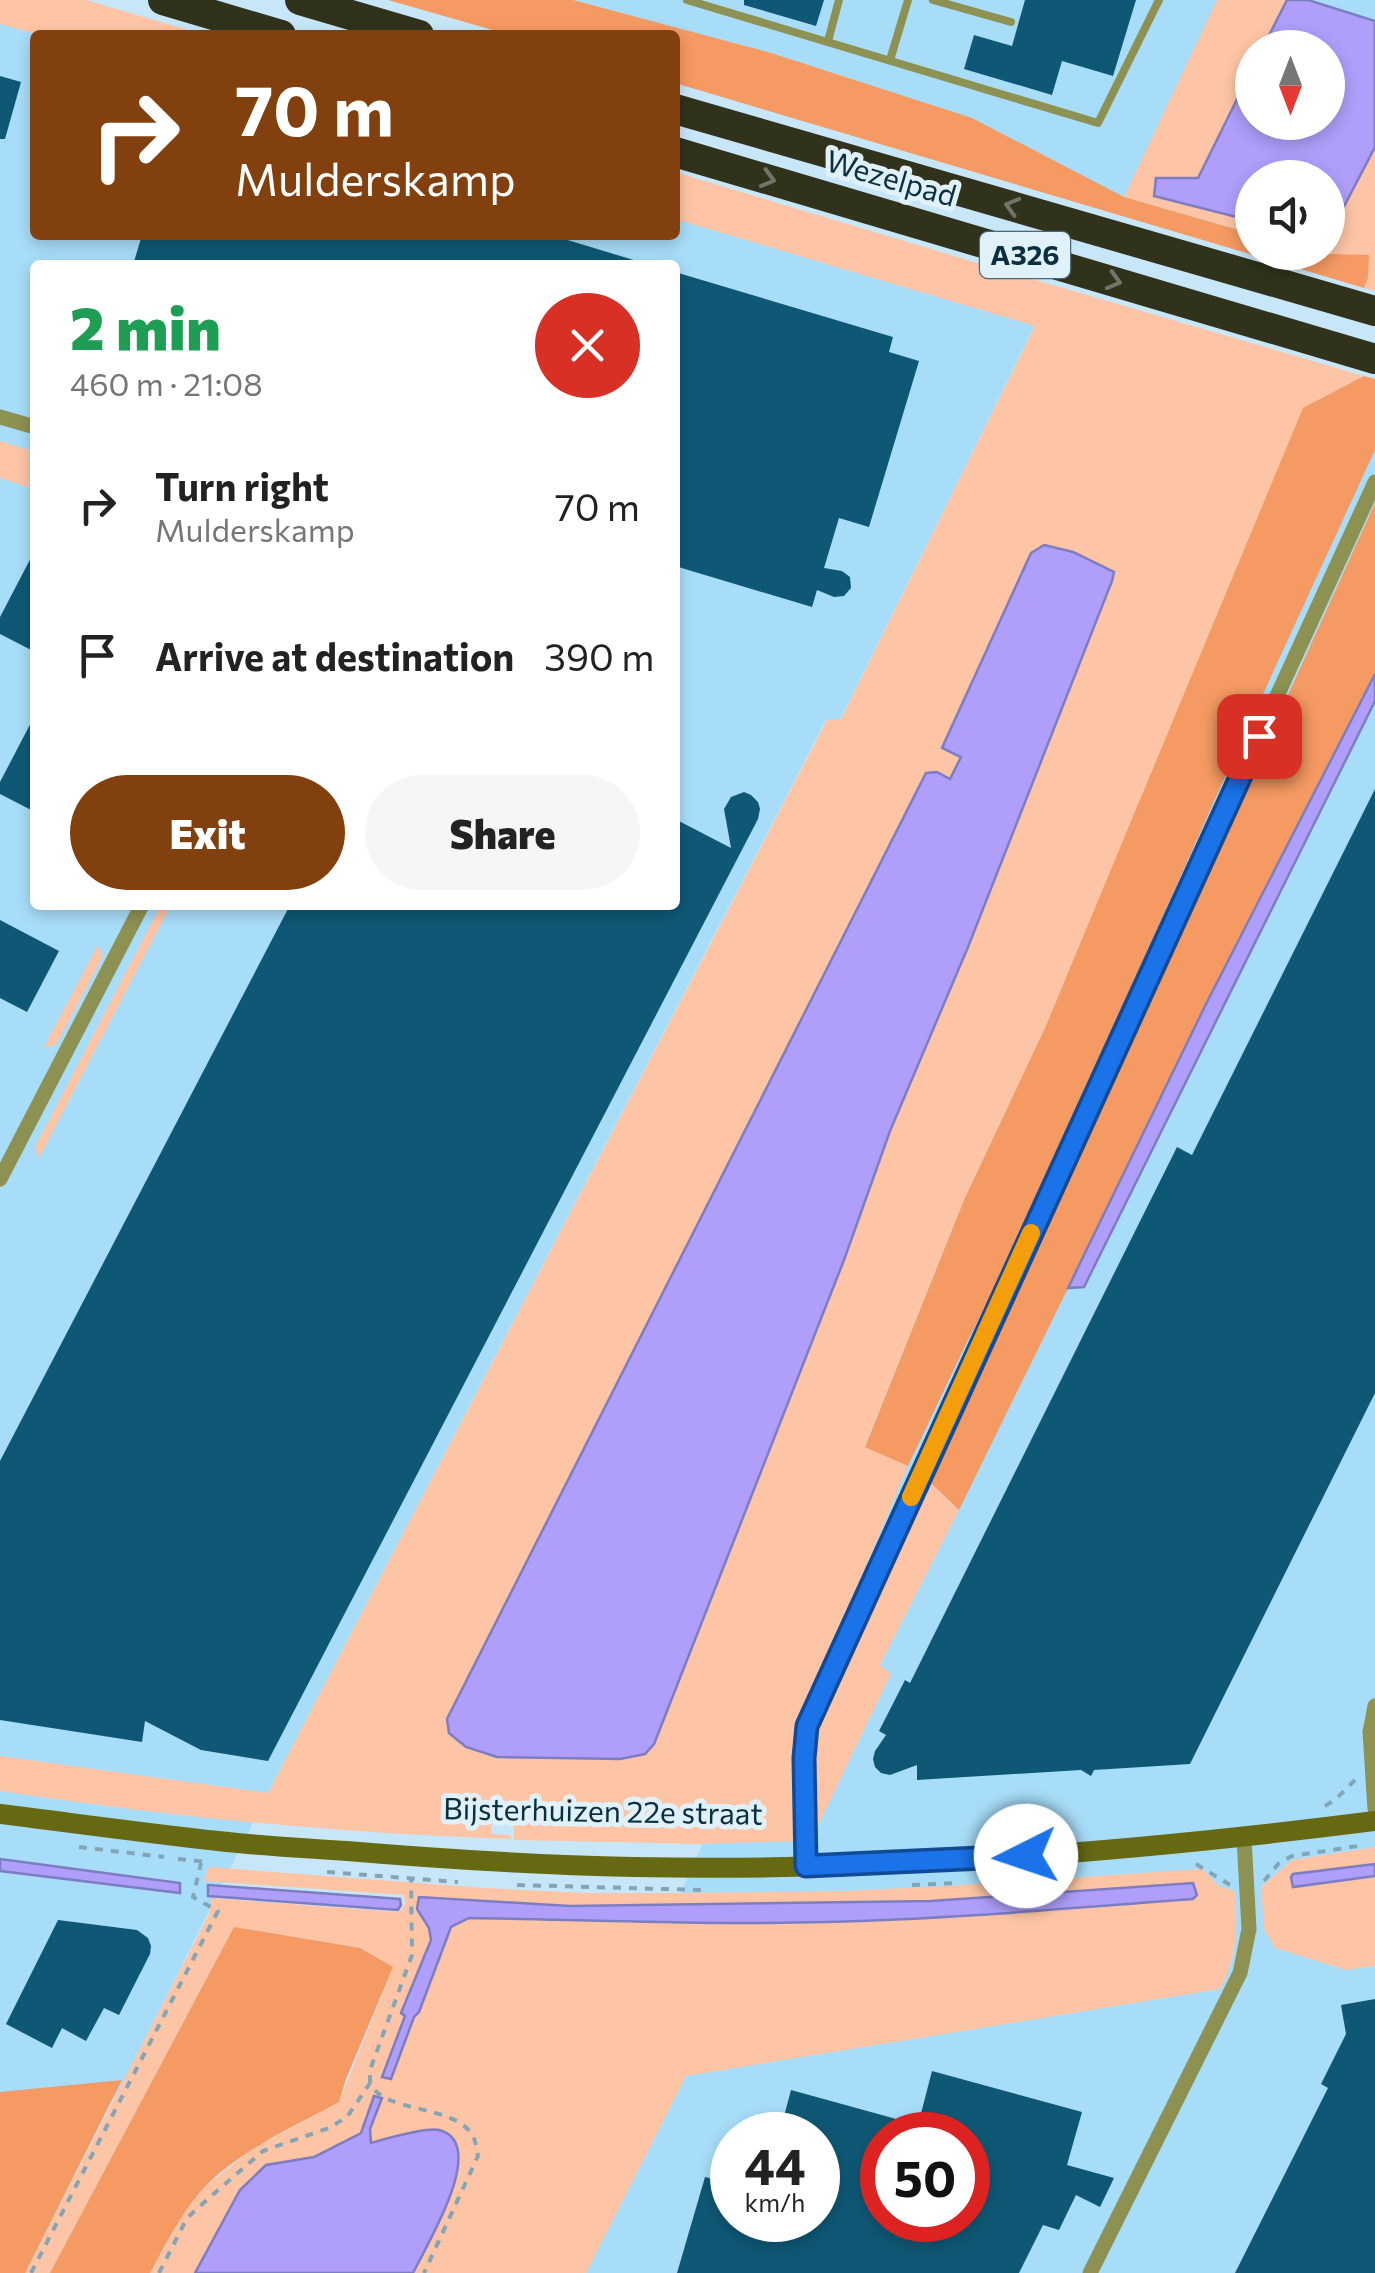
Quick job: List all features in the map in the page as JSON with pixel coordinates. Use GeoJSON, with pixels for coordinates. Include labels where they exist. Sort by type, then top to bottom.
{"type":"FeatureCollection","features":[{"type":"Feature","properties":{"kind":"highway"},"geometry":{"type":"LineString","coordinates":[[163,0],[264,30]]}},
{"type":"Feature","properties":{"kind":"highway"},"geometry":{"type":"LineString","coordinates":[[300,0],[402,30]]}},
{"type":"Feature","properties":{"kind":"highway","name":"Wezelpad"},"geometry":{"type":"LineString","coordinates":[[680,110],[1375,311]]}},
{"type":"Feature","properties":{"kind":"highway","name":"Wezelpad"},"geometry":{"type":"LineString","coordinates":[[680,153],[1375,359]]}},
{"type":"Feature","properties":{"kind":"main road","name":"Bijsterhuizen 22e straat"},"geometry":{"type":"LineString","coordinates":[[0,1814],[222,1841],[437,1858],[634,1867],[953,1861],[1244,1838],[1375,1821]]}},
{"type":"Feature","properties":{"kind":"street"},"geometry":{"type":"LineString","coordinates":[[0,417],[30,426]]}},
{"type":"Feature","properties":{"kind":"street"},"geometry":{"type":"LineString","coordinates":[[806,1866],[804,1744],[811,1714],[1375,482]]}},
{"type":"Feature","properties":{"kind":"street"},"geometry":{"type":"LineString","coordinates":[[0,1179],[139,910]]}},
{"type":"Feature","properties":{"kind":"street"},"geometry":{"type":"LineString","coordinates":[[1375,1706],[1370,1732],[1375,1808]]}},
{"type":"Feature","properties":{"kind":"street"},"geometry":{"type":"LineString","coordinates":[[1090,2273],[1240,1973],[1249,1929],[1244,1838]]}},
{"type":"Feature","properties":{"kind":"lane"},"geometry":{"type":"LineString","coordinates":[[688,0],[1098,124],[1159,0]]}},
{"type":"Feature","properties":{"kind":"lane"},"geometry":{"type":"LineString","coordinates":[[828,40],[839,0]]}},
{"type":"Feature","properties":{"kind":"lane"},"geometry":{"type":"LineString","coordinates":[[890,60],[908,0]]}},
{"type":"Feature","properties":{"kind":"lane"},"geometry":{"type":"LineString","coordinates":[[932,0],[1011,22]]}},
{"type":"Feature","properties":{"kind":"path"},"geometry":{"type":"LineString","coordinates":[[1320,1809],[1354,1780],[1372,1778]]}},
{"type":"Feature","properties":{"kind":"path"},"geometry":{"type":"LineString","coordinates":[[31,2273],[218,1911],[193,1898],[201,1862]]}},
{"type":"Feature","properties":{"kind":"path"},"geometry":{"type":"LineString","coordinates":[[411,1879],[412,1955],[370,2070],[370,2082],[373,2090],[392,2100],[450,2118],[468,2128],[478,2156],[424,2273]]}},
{"type":"Feature","properties":{"kind":"path"},"geometry":{"type":"LineString","coordinates":[[159,2273],[188,2218],[210,2196],[263,2151],[329,2128],[347,2116],[370,2082]]}},
{"type":"Feature","properties":{"kind":"shaded area"},"geometry":{"type":"Polygon","coordinates":[[[0,0],[95,30],[30,30],[30,240],[680,240],[680,214],[1035,325],[840,720],[826,720],[268,1793],[117,2095],[0,2113],[0,0]]]}},
{"type":"Feature","properties":{"kind":"shaded area"},"geometry":{"type":"Polygon","coordinates":[[[0,0],[86,0],[188,30],[30,32],[0,24],[0,0]]]}},
{"type":"Feature","properties":{"kind":"shaded area"},"geometry":{"type":"Polygon","coordinates":[[[388,0],[573,0],[768,52],[972,118],[1124,197],[1235,229],[1235,250],[680,84],[680,30],[493,30],[388,0]]]}},
{"type":"Feature","properties":{"kind":"shaded area"},"geometry":{"type":"Polygon","coordinates":[[[497,0],[1375,0],[1375,275],[1345,266],[1345,160],[1235,160],[1235,232],[680,58],[680,30],[650,30],[497,0]]]}},
{"type":"Feature","properties":{"kind":"shaded area"},"geometry":{"type":"Polygon","coordinates":[[[1217,0],[1287,0],[1272,30],[1235,30],[1235,104],[1198,179],[1157,178],[1154,196],[1235,217],[1235,229],[1124,197],[1217,0]]]}},
{"type":"Feature","properties":{"kind":"shaded area"},"geometry":{"type":"Polygon","coordinates":[[[1287,0],[1308,0],[1375,21],[1375,147],[1345,204],[1345,160],[1235,160],[1235,217],[1154,196],[1156,178],[1198,178],[1235,103],[1235,140],[1345,140],[1345,30],[1272,30],[1287,0]]]}},
{"type":"Feature","properties":{"kind":"shaded area"},"geometry":{"type":"Polygon","coordinates":[[[1375,147],[1375,291],[1364,288],[1368,278],[1345,266],[1345,204],[1375,147]]]}},
{"type":"Feature","properties":{"kind":"shaded area"},"geometry":{"type":"Polygon","coordinates":[[[680,174],[1364,376],[1303,409],[1045,1028],[964,1200],[865,1446],[908,1466],[805,1712],[799,1841],[697,1844],[514,1840],[514,1820],[492,1819],[491,1834],[511,1835],[510,1839],[382,1833],[127,1809],[0,1791],[0,1756],[268,1793],[827,720],[841,719],[1035,326],[680,220],[680,174]],[[1044,545],[1031,553],[942,748],[961,756],[950,780],[937,772],[447,1719],[654,1744],[844,1260],[890,1131],[968,947],[1113,571],[1073,552],[1044,545]]]}},
{"type":"Feature","properties":{"kind":"shaded area"},"geometry":{"type":"Polygon","coordinates":[[[1345,254],[1369,255],[1364,288],[1304,270],[1345,270],[1345,254]]]}},
{"type":"Feature","properties":{"kind":"shaded area"},"geometry":{"type":"Polygon","coordinates":[[[1364,376],[1375,379],[1375,450],[1025,1229],[908,1466],[865,1447],[964,1200],[1045,1028],[1303,408],[1364,376]]]}},
{"type":"Feature","properties":{"kind":"shaded area"},"geometry":{"type":"Polygon","coordinates":[[[1339,426],[1375,438],[1375,2273],[82,2273],[659,1941],[1339,426]]]}},
{"type":"Feature","properties":{"kind":"shaded area"},"geometry":{"type":"Polygon","coordinates":[[[0,441],[30,450],[30,488],[0,478],[0,441]]]}},
{"type":"Feature","properties":{"kind":"shaded area"},"geometry":{"type":"Polygon","coordinates":[[[1375,503],[1375,674],[1236,946],[959,1510],[926,1478],[1041,1240],[1375,503]]]}},
{"type":"Feature","properties":{"kind":"shaded area"},"geometry":{"type":"Polygon","coordinates":[[[1044,545],[1073,552],[1114,572],[1112,581],[968,947],[890,1131],[844,1260],[654,1744],[645,1754],[620,1759],[497,1757],[466,1747],[449,1733],[447,1719],[926,773],[937,772],[950,779],[961,757],[942,748],[1031,553],[1044,545]]]}},
{"type":"Feature","properties":{"kind":"shaded area"},"geometry":{"type":"Polygon","coordinates":[[[1375,674],[1375,701],[1084,1287],[1068,1288],[1206,1004],[1375,674]]]}},
{"type":"Feature","properties":{"kind":"shaded area"},"geometry":{"type":"Polygon","coordinates":[[[158,910],[168,910],[39,1158],[35,1147],[158,910]]]}},
{"type":"Feature","properties":{"kind":"shaded area"},"geometry":{"type":"Polygon","coordinates":[[[98,945],[103,956],[56,1045],[44,1047],[98,945]]]}},
{"type":"Feature","properties":{"kind":"shaded area"},"geometry":{"type":"Polygon","coordinates":[[[926,1478],[959,1510],[880,1665],[891,1674],[812,1838],[810,1744],[816,1719],[926,1478]]]}},
{"type":"Feature","properties":{"kind":"shaded area"},"geometry":{"type":"Polygon","coordinates":[[[1375,1847],[1375,1966],[1346,1970],[1275,1948],[1264,1929],[1261,1887],[1292,1860],[1375,1847]]]}},
{"type":"Feature","properties":{"kind":"shaded area"},"geometry":{"type":"Polygon","coordinates":[[[0,1859],[180,1883],[180,1893],[0,1871],[0,1859]]]}},
{"type":"Feature","properties":{"kind":"shaded area"},"geometry":{"type":"Polygon","coordinates":[[[1375,1864],[1375,1876],[1293,1887],[1293,1874],[1375,1864]]]}},
{"type":"Feature","properties":{"kind":"shaded area"},"geometry":{"type":"Polygon","coordinates":[[[209,1867],[485,1888],[687,1893],[843,1891],[1202,1869],[1220,1887],[1234,1890],[1236,1928],[1230,1965],[1220,1989],[686,2076],[586,2273],[413,2273],[452,2193],[428,2130],[371,2144],[370,2129],[382,2099],[361,2133],[314,2157],[266,2165],[240,2190],[195,2273],[150,2273],[182,2215],[203,2188],[252,2149],[339,2102],[393,1967],[234,1927],[50,2273],[25,2273],[210,1912],[211,1898],[399,1912],[405,1904],[404,1895],[204,1881],[209,1867]],[[1192,1883],[931,1901],[570,1906],[419,1897],[417,1909],[429,1928],[431,1940],[382,2076],[419,2012],[451,1927],[469,1918],[738,1923],[873,1921],[1192,1899],[1197,1895],[1192,1883]]]}},
{"type":"Feature","properties":{"kind":"shaded area"},"geometry":{"type":"Polygon","coordinates":[[[1193,1883],[1197,1895],[1193,1899],[918,1918],[738,1923],[469,1918],[451,1927],[391,2079],[382,2077],[405,2016],[401,2013],[431,1940],[429,1928],[417,1909],[419,1897],[570,1906],[931,1901],[1193,1883]]]}},
{"type":"Feature","properties":{"kind":"shaded area"},"geometry":{"type":"Polygon","coordinates":[[[208,1885],[400,1899],[401,1905],[398,1910],[208,1896],[208,1885]]]}},
{"type":"Feature","properties":{"kind":"shaded area"},"geometry":{"type":"Polygon","coordinates":[[[234,1927],[360,1948],[393,1967],[339,2102],[265,2142],[214,2178],[185,2211],[150,2273],[50,2273],[234,1927]]]}},
{"type":"Feature","properties":{"kind":"shaded area"},"geometry":{"type":"Polygon","coordinates":[[[122,2080],[25,2273],[0,2273],[0,2092],[122,2080]]]}},
{"type":"Feature","properties":{"kind":"shaded area"},"geometry":{"type":"Polygon","coordinates":[[[374,2096],[382,2098],[370,2129],[371,2143],[439,2130],[453,2139],[458,2154],[450,2196],[413,2273],[195,2273],[240,2190],[266,2165],[314,2157],[361,2133],[374,2096]]]}},
{"type":"Feature","properties":{"kind":"building"},"geometry":{"type":"Polygon","coordinates":[[[744,0],[824,0],[816,26],[744,5],[744,0]]]}},
{"type":"Feature","properties":{"kind":"building"},"geometry":{"type":"Polygon","coordinates":[[[1025,0],[1136,0],[1113,76],[1062,61],[1052,95],[964,69],[974,35],[1012,46],[1025,0]]]}},
{"type":"Feature","properties":{"kind":"building"},"geometry":{"type":"Polygon","coordinates":[[[0,76],[21,82],[5,139],[0,139],[0,76]]]}},
{"type":"Feature","properties":{"kind":"building"},"geometry":{"type":"Polygon","coordinates":[[[140,240],[568,240],[634,260],[134,260],[140,240]]]}},
{"type":"Feature","properties":{"kind":"building"},"geometry":{"type":"Polygon","coordinates":[[[680,273],[893,337],[889,352],[919,361],[869,527],[839,518],[824,568],[842,571],[850,577],[851,588],[844,596],[834,597],[817,590],[812,607],[680,567],[680,273]]]}},
{"type":"Feature","properties":{"kind":"building"},"geometry":{"type":"Polygon","coordinates":[[[30,560],[30,649],[0,634],[0,617],[30,560]]]}},
{"type":"Feature","properties":{"kind":"building"},"geometry":{"type":"Polygon","coordinates":[[[30,725],[30,809],[0,794],[0,782],[30,725]]]}},
{"type":"Feature","properties":{"kind":"building"},"geometry":{"type":"Polygon","coordinates":[[[1375,789],[1375,1393],[1190,1764],[1094,1770],[1091,1776],[1081,1770],[917,1780],[917,1765],[890,1775],[881,1773],[873,1759],[886,1735],[879,1731],[905,1680],[910,1683],[1177,1147],[1192,1155],[1375,789]]]}},
{"type":"Feature","properties":{"kind":"building"},"geometry":{"type":"Polygon","coordinates":[[[744,792],[751,795],[758,802],[758,819],[268,1761],[201,1750],[145,1721],[142,1742],[0,1720],[0,1461],[287,910],[680,910],[680,822],[731,848],[724,809],[731,797],[744,792]]]}},
{"type":"Feature","properties":{"kind":"building"},"geometry":{"type":"Polygon","coordinates":[[[0,920],[59,951],[27,1012],[0,998],[0,920]]]}},
{"type":"Feature","properties":{"kind":"building"},"geometry":{"type":"Polygon","coordinates":[[[58,1920],[137,1930],[148,1938],[151,1946],[119,2015],[104,2008],[86,2041],[62,2028],[52,2048],[6,2024],[58,1920]]]}},
{"type":"Feature","properties":{"kind":"building"},"geometry":{"type":"Polygon","coordinates":[[[1375,1999],[1375,2273],[1235,2273],[1328,2088],[1321,2084],[1346,2034],[1341,2005],[1375,1999]]]}},
{"type":"Feature","properties":{"kind":"building"},"geometry":{"type":"Polygon","coordinates":[[[932,2071],[1082,2112],[1067,2165],[1114,2178],[1100,2207],[1076,2195],[1059,2230],[1043,2225],[1019,2273],[677,2273],[705,2177],[710,2178],[710,2242],[840,2242],[840,2112],[785,2112],[791,2090],[871,2112],[860,2112],[860,2242],[990,2242],[990,2112],[921,2112],[932,2071]]]}},
{"type":"Feature","properties":{"kind":"slow traffic"},"geometry":{"type":"LineString","coordinates":[[911,1497],[1031,1233]]}},
{"type":"Feature","properties":{"kind":"route"},"geometry":{"type":"LineString","coordinates":[[1026,1856],[806,1866],[807,1726],[1259,736]]}}]}
